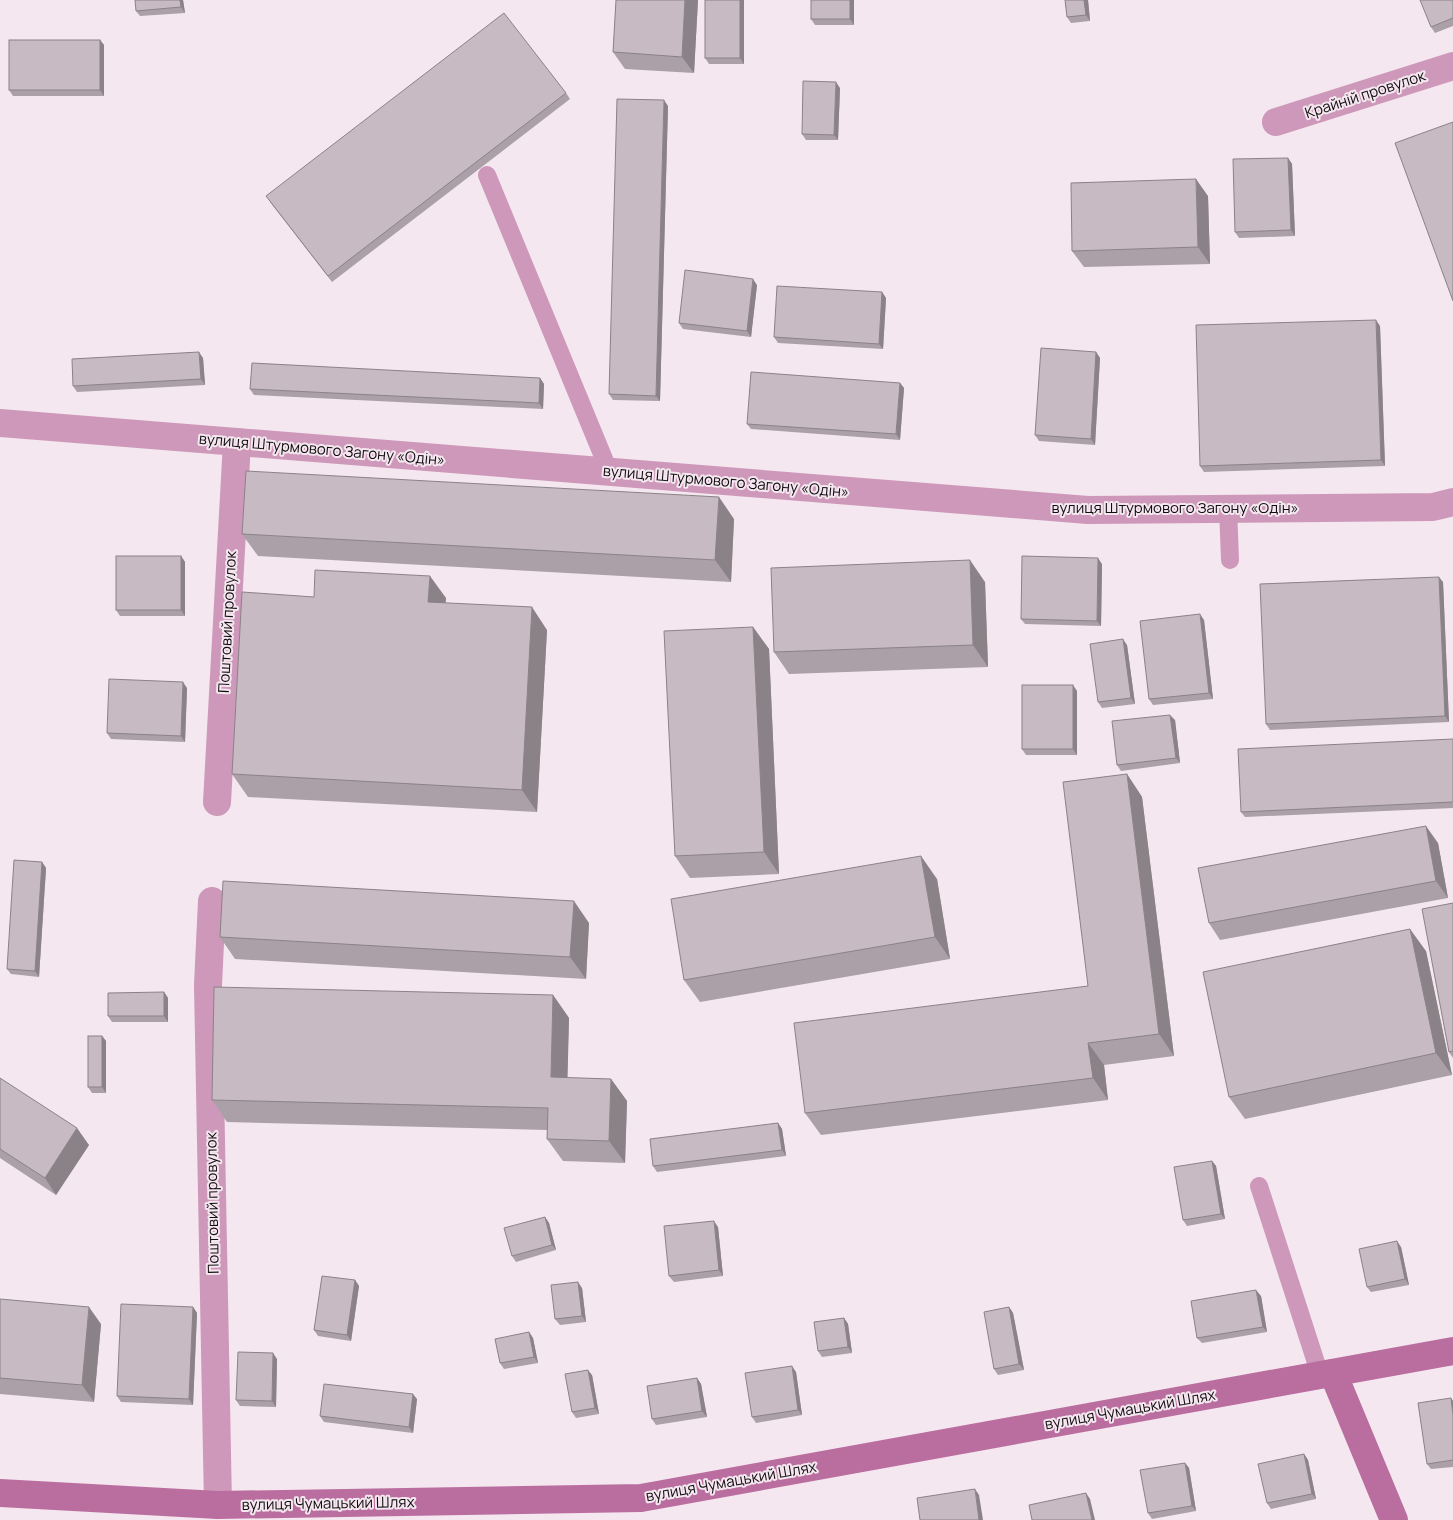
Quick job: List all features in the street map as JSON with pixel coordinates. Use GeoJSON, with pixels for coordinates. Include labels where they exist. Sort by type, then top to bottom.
{"type":"FeatureCollection","features":[{"type":"Feature","properties":{"kind":"main road","name":"вулиця Чумацький Шлях"},"geometry":{"type":"LineString","coordinates":[[0,1494],[218,1505],[642,1498],[1453,1351]]}},
{"type":"Feature","properties":{"kind":"main road"},"geometry":{"type":"LineString","coordinates":[[1326,1374],[1394,1520]]}},
{"type":"Feature","properties":{"kind":"street","name":"Крайній провулок"},"geometry":{"type":"LineString","coordinates":[[1276,122],[1453,66]]}},
{"type":"Feature","properties":{"kind":"street","name":"вулиця Штурмового Загону «Одін»"},"geometry":{"type":"LineString","coordinates":[[0,423],[1088,510],[1433,507],[1453,502]]}},
{"type":"Feature","properties":{"kind":"street","name":"Поштовий провулок"},"geometry":{"type":"LineString","coordinates":[[217,802],[237,442]]}},
{"type":"Feature","properties":{"kind":"street","name":"Поштовий провулок"},"geometry":{"type":"LineString","coordinates":[[212,901],[208,985],[218,1505]]}},
{"type":"Feature","properties":{"kind":"lane"},"geometry":{"type":"LineString","coordinates":[[487,175],[610,471]]}},
{"type":"Feature","properties":{"kind":"lane"},"geometry":{"type":"LineString","coordinates":[[1228,508],[1230,560]]}},
{"type":"Feature","properties":{"kind":"lane"},"geometry":{"type":"LineString","coordinates":[[1259,1186],[1326,1374]]}},
{"type":"Feature","properties":{"kind":"building"},"geometry":{"type":"Polygon","coordinates":[[[135,0],[180,0],[181,7],[136,11],[135,0]]]}},
{"type":"Feature","properties":{"kind":"building"},"geometry":{"type":"Polygon","coordinates":[[[616,0],[685,0],[682,57],[613,52],[616,0]]]}},
{"type":"Feature","properties":{"kind":"building"},"geometry":{"type":"Polygon","coordinates":[[[705,0],[740,0],[740,58],[705,58],[705,0]]]}},
{"type":"Feature","properties":{"kind":"building"},"geometry":{"type":"Polygon","coordinates":[[[811,0],[850,0],[850,19],[811,19],[811,0]]]}},
{"type":"Feature","properties":{"kind":"building"},"geometry":{"type":"Polygon","coordinates":[[[1065,0],[1084,0],[1086,15],[1067,17],[1065,0]]]}},
{"type":"Feature","properties":{"kind":"building"},"geometry":{"type":"Polygon","coordinates":[[[1420,0],[1453,0],[1453,18],[1431,27],[1420,0]]]}},
{"type":"Feature","properties":{"kind":"building"},"geometry":{"type":"Polygon","coordinates":[[[504,13],[566,93],[328,276],[266,196],[504,13]]]}},
{"type":"Feature","properties":{"kind":"building"},"geometry":{"type":"Polygon","coordinates":[[[9,40],[100,40],[100,90],[9,90],[9,40]]]}},
{"type":"Feature","properties":{"kind":"building"},"geometry":{"type":"Polygon","coordinates":[[[803,81],[836,82],[834,135],[802,134],[803,81]]]}},
{"type":"Feature","properties":{"kind":"building"},"geometry":{"type":"Polygon","coordinates":[[[617,99],[664,100],[656,396],[609,394],[617,99]]]}},
{"type":"Feature","properties":{"kind":"building"},"geometry":{"type":"Polygon","coordinates":[[[1453,122],[1453,301],[1395,143],[1453,122]]]}},
{"type":"Feature","properties":{"kind":"building"},"geometry":{"type":"Polygon","coordinates":[[[1288,158],[1291,230],[1235,232],[1233,159],[1288,158]]]}},
{"type":"Feature","properties":{"kind":"building"},"geometry":{"type":"Polygon","coordinates":[[[1196,179],[1198,247],[1072,251],[1071,183],[1196,179]]]}},
{"type":"Feature","properties":{"kind":"building"},"geometry":{"type":"Polygon","coordinates":[[[685,270],[753,279],[747,331],[679,323],[685,270]]]}},
{"type":"Feature","properties":{"kind":"building"},"geometry":{"type":"Polygon","coordinates":[[[777,286],[882,292],[879,344],[774,337],[777,286]]]}},
{"type":"Feature","properties":{"kind":"building"},"geometry":{"type":"Polygon","coordinates":[[[1376,320],[1381,460],[1200,466],[1196,325],[1376,320]]]}},
{"type":"Feature","properties":{"kind":"building"},"geometry":{"type":"Polygon","coordinates":[[[1041,348],[1096,352],[1091,439],[1035,435],[1041,348]]]}},
{"type":"Feature","properties":{"kind":"building"},"geometry":{"type":"Polygon","coordinates":[[[199,352],[201,379],[73,386],[72,359],[199,352]]]}},
{"type":"Feature","properties":{"kind":"building"},"geometry":{"type":"Polygon","coordinates":[[[252,363],[540,378],[539,403],[250,389],[252,363]]]}},
{"type":"Feature","properties":{"kind":"building"},"geometry":{"type":"Polygon","coordinates":[[[751,372],[900,383],[896,434],[747,424],[751,372]]]}},
{"type":"Feature","properties":{"kind":"building"},"geometry":{"type":"Polygon","coordinates":[[[246,471],[719,497],[715,560],[242,534],[246,471]]]}},
{"type":"Feature","properties":{"kind":"building"},"geometry":{"type":"Polygon","coordinates":[[[116,556],[181,556],[181,610],[116,610],[116,556]]]}},
{"type":"Feature","properties":{"kind":"building"},"geometry":{"type":"Polygon","coordinates":[[[1022,556],[1098,558],[1097,621],[1021,619],[1022,556]]]}},
{"type":"Feature","properties":{"kind":"building"},"geometry":{"type":"Polygon","coordinates":[[[970,560],[973,645],[774,652],[771,568],[970,560]]]}},
{"type":"Feature","properties":{"kind":"building"},"geometry":{"type":"Polygon","coordinates":[[[315,570],[430,576],[428,602],[532,607],[522,790],[232,774],[242,592],[314,597],[315,570]]]}},
{"type":"Feature","properties":{"kind":"building"},"geometry":{"type":"Polygon","coordinates":[[[1439,577],[1445,716],[1266,724],[1260,584],[1439,577]]]}},
{"type":"Feature","properties":{"kind":"building"},"geometry":{"type":"Polygon","coordinates":[[[1200,614],[1209,693],[1149,699],[1140,621],[1200,614]]]}},
{"type":"Feature","properties":{"kind":"building"},"geometry":{"type":"Polygon","coordinates":[[[753,627],[764,852],[675,856],[664,631],[753,627]]]}},
{"type":"Feature","properties":{"kind":"building"},"geometry":{"type":"Polygon","coordinates":[[[1123,639],[1131,698],[1098,702],[1090,644],[1123,639]]]}},
{"type":"Feature","properties":{"kind":"building"},"geometry":{"type":"Polygon","coordinates":[[[109,679],[183,682],[181,736],[107,733],[109,679]]]}},
{"type":"Feature","properties":{"kind":"building"},"geometry":{"type":"Polygon","coordinates":[[[1022,685],[1073,685],[1073,749],[1022,749],[1022,685]]]}},
{"type":"Feature","properties":{"kind":"building"},"geometry":{"type":"Polygon","coordinates":[[[1170,715],[1176,758],[1117,765],[1112,721],[1170,715]]]}},
{"type":"Feature","properties":{"kind":"building"},"geometry":{"type":"Polygon","coordinates":[[[1453,739],[1453,802],[1241,812],[1238,749],[1453,739]]]}},
{"type":"Feature","properties":{"kind":"building"},"geometry":{"type":"Polygon","coordinates":[[[1127,774],[1159,1034],[1088,1043],[1093,1078],[805,1113],[794,1023],[1088,986],[1063,782],[1127,774]]]}},
{"type":"Feature","properties":{"kind":"building"},"geometry":{"type":"Polygon","coordinates":[[[1426,826],[1436,881],[1209,923],[1198,868],[1426,826]]]}},
{"type":"Feature","properties":{"kind":"building"},"geometry":{"type":"Polygon","coordinates":[[[921,856],[935,937],[684,980],[671,899],[921,856]]]}},
{"type":"Feature","properties":{"kind":"building"},"geometry":{"type":"Polygon","coordinates":[[[14,860],[42,862],[35,971],[7,969],[14,860]]]}},
{"type":"Feature","properties":{"kind":"building"},"geometry":{"type":"Polygon","coordinates":[[[223,881],[574,901],[570,957],[220,937],[223,881]]]}},
{"type":"Feature","properties":{"kind":"building"},"geometry":{"type":"Polygon","coordinates":[[[1453,903],[1453,1051],[1449,1052],[1422,909],[1453,903]]]}},
{"type":"Feature","properties":{"kind":"building"},"geometry":{"type":"Polygon","coordinates":[[[1410,929],[1436,1053],[1229,1097],[1203,972],[1410,929]]]}},
{"type":"Feature","properties":{"kind":"building"},"geometry":{"type":"Polygon","coordinates":[[[214,987],[553,995],[551,1077],[611,1079],[609,1141],[547,1139],[548,1108],[212,1100],[214,987]]]}},
{"type":"Feature","properties":{"kind":"building"},"geometry":{"type":"Polygon","coordinates":[[[164,992],[164,1016],[108,1016],[108,993],[164,992]]]}},
{"type":"Feature","properties":{"kind":"building"},"geometry":{"type":"Polygon","coordinates":[[[88,1036],[102,1036],[102,1087],[88,1087],[88,1036]]]}},
{"type":"Feature","properties":{"kind":"building"},"geometry":{"type":"Polygon","coordinates":[[[0,1078],[77,1128],[45,1178],[0,1149],[0,1078]]]}},
{"type":"Feature","properties":{"kind":"building"},"geometry":{"type":"Polygon","coordinates":[[[778,1123],[782,1150],[653,1166],[650,1139],[778,1123]]]}},
{"type":"Feature","properties":{"kind":"building"},"geometry":{"type":"Polygon","coordinates":[[[1212,1161],[1221,1214],[1183,1220],[1174,1167],[1212,1161]]]}},
{"type":"Feature","properties":{"kind":"building"},"geometry":{"type":"Polygon","coordinates":[[[545,1217],[552,1245],[512,1256],[504,1228],[545,1217]]]}},
{"type":"Feature","properties":{"kind":"building"},"geometry":{"type":"Polygon","coordinates":[[[714,1221],[719,1270],[669,1276],[664,1226],[714,1221]]]}},
{"type":"Feature","properties":{"kind":"building"},"geometry":{"type":"Polygon","coordinates":[[[1397,1241],[1405,1279],[1367,1287],[1359,1249],[1397,1241]]]}},
{"type":"Feature","properties":{"kind":"building"},"geometry":{"type":"Polygon","coordinates":[[[322,1276],[355,1280],[347,1335],[314,1330],[322,1276]]]}},
{"type":"Feature","properties":{"kind":"building"},"geometry":{"type":"Polygon","coordinates":[[[578,1282],[582,1316],[555,1319],[551,1285],[578,1282]]]}},
{"type":"Feature","properties":{"kind":"building"},"geometry":{"type":"Polygon","coordinates":[[[1256,1290],[1263,1327],[1197,1338],[1191,1301],[1256,1290]]]}},
{"type":"Feature","properties":{"kind":"building"},"geometry":{"type":"Polygon","coordinates":[[[0,1299],[89,1307],[82,1385],[0,1378],[0,1299]]]}},
{"type":"Feature","properties":{"kind":"building"},"geometry":{"type":"Polygon","coordinates":[[[121,1304],[193,1307],[189,1399],[117,1396],[121,1304]]]}},
{"type":"Feature","properties":{"kind":"building"},"geometry":{"type":"Polygon","coordinates":[[[1009,1307],[1019,1364],[994,1369],[984,1312],[1009,1307]]]}},
{"type":"Feature","properties":{"kind":"building"},"geometry":{"type":"Polygon","coordinates":[[[844,1318],[848,1347],[818,1351],[814,1322],[844,1318]]]}},
{"type":"Feature","properties":{"kind":"building"},"geometry":{"type":"Polygon","coordinates":[[[529,1332],[534,1357],[500,1363],[495,1339],[529,1332]]]}},
{"type":"Feature","properties":{"kind":"building"},"geometry":{"type":"Polygon","coordinates":[[[238,1352],[273,1353],[272,1401],[236,1400],[238,1352]]]}},
{"type":"Feature","properties":{"kind":"building"},"geometry":{"type":"Polygon","coordinates":[[[792,1366],[798,1410],[752,1417],[745,1373],[792,1366]]]}},
{"type":"Feature","properties":{"kind":"building"},"geometry":{"type":"Polygon","coordinates":[[[588,1370],[595,1408],[572,1412],[565,1374],[588,1370]]]}},
{"type":"Feature","properties":{"kind":"building"},"geometry":{"type":"Polygon","coordinates":[[[697,1378],[702,1411],[652,1419],[647,1386],[697,1378]]]}},
{"type":"Feature","properties":{"kind":"building"},"geometry":{"type":"Polygon","coordinates":[[[324,1384],[413,1394],[409,1427],[320,1416],[324,1384]]]}},
{"type":"Feature","properties":{"kind":"building"},"geometry":{"type":"Polygon","coordinates":[[[1451,1398],[1453,1460],[1427,1464],[1418,1403],[1451,1398]]]}},
{"type":"Feature","properties":{"kind":"building"},"geometry":{"type":"Polygon","coordinates":[[[1304,1454],[1312,1494],[1267,1503],[1258,1464],[1304,1454]]]}},
{"type":"Feature","properties":{"kind":"building"},"geometry":{"type":"Polygon","coordinates":[[[1185,1463],[1192,1506],[1148,1513],[1140,1470],[1185,1463]]]}},
{"type":"Feature","properties":{"kind":"building"},"geometry":{"type":"Polygon","coordinates":[[[975,1489],[979,1520],[920,1520],[917,1498],[975,1489]]]}},
{"type":"Feature","properties":{"kind":"building"},"geometry":{"type":"Polygon","coordinates":[[[1086,1493],[1092,1520],[1032,1520],[1029,1505],[1086,1493]]]}}]}
